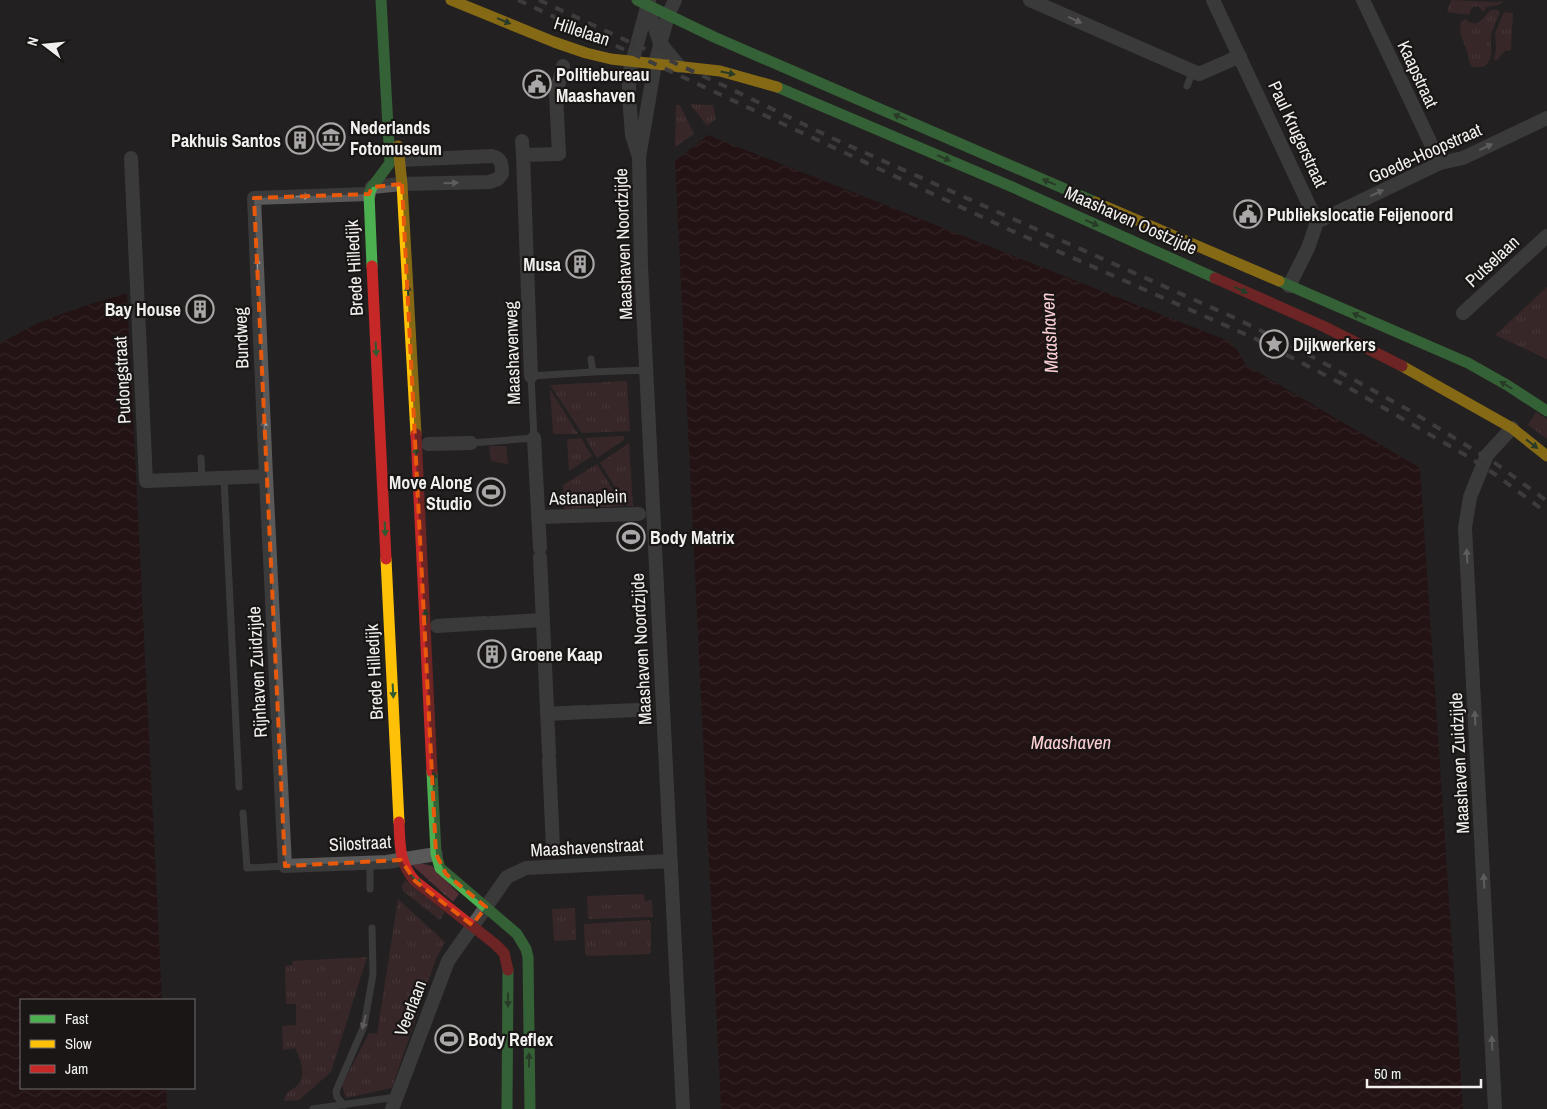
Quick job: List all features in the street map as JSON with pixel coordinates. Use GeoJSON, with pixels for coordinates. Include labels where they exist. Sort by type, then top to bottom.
{"type":"FeatureCollection","features":[{"type":"Feature","properties":{"kind":"street"},"geometry":{"type":"LineString","coordinates":[[370,191],[390,163],[381,0]]}},
{"type":"Feature","properties":{"kind":"street"},"geometry":{"type":"LineString","coordinates":[[390,0],[426,626],[436,854],[440,868],[517,934],[526,949],[528,957],[530,1109]]}},
{"type":"Feature","properties":{"kind":"street","name":"Hillelaan"},"geometry":{"type":"LineString","coordinates":[[451,0],[570,48],[611,59],[679,66]]}},
{"type":"Feature","properties":{"kind":"street"},"geometry":{"type":"LineString","coordinates":[[638,42],[642,35],[663,21],[675,0]]}},
{"type":"Feature","properties":{"kind":"street"},"geometry":{"type":"LineString","coordinates":[[1030,0],[1199,74],[1240,56]]}},
{"type":"Feature","properties":{"kind":"street","name":"Paul Krugerstraat"},"geometry":{"type":"LineString","coordinates":[[1213,0],[1318,222]]}},
{"type":"Feature","properties":{"kind":"street","name":"Kaapstraat"},"geometry":{"type":"LineString","coordinates":[[1363,0],[1440,163]]}},
{"type":"Feature","properties":{"kind":"street"},"geometry":{"type":"LineString","coordinates":[[644,1],[663,21]]}},
{"type":"Feature","properties":{"kind":"street","name":"Maashaven Noordzijde"},"geometry":{"type":"LineString","coordinates":[[639,157],[632,135],[629,74],[638,42],[644,1]]}},
{"type":"Feature","properties":{"kind":"street","name":"Maashaven Noordzijde"},"geometry":{"type":"LineString","coordinates":[[663,21],[639,157],[641,266],[683,1109]]}},
{"type":"Feature","properties":{"kind":"street","name":"Maashaven Oostzijde"},"geometry":{"type":"LineString","coordinates":[[663,21],[696,28],[1468,364],[1507,385],[1547,411]]}},
{"type":"Feature","properties":{"kind":"street"},"geometry":{"type":"LineString","coordinates":[[660,42],[679,66]]}},
{"type":"Feature","properties":{"kind":"street"},"geometry":{"type":"LineString","coordinates":[[523,155],[559,154],[556,94],[563,66]]}},
{"type":"Feature","properties":{"kind":"street","name":"Maashaven Oostzijde"},"geometry":{"type":"LineString","coordinates":[[679,66],[740,75],[788,90],[1326,327],[1405,368],[1512,428],[1547,456]]}},
{"type":"Feature","properties":{"kind":"street","name":"Goede-Hoopstraat"},"geometry":{"type":"LineString","coordinates":[[1318,222],[1440,163],[1463,158],[1547,118]]}},
{"type":"Feature","properties":{"kind":"street","name":"Maashavenweg"},"geometry":{"type":"LineString","coordinates":[[522,141],[531,376]]}},
{"type":"Feature","properties":{"kind":"street"},"geometry":{"type":"LineString","coordinates":[[370,191],[402,184],[489,182],[498,179],[502,174],[502,164],[497,157],[492,156],[399,160]]}},
{"type":"Feature","properties":{"kind":"street","name":"Pudongstraat"},"geometry":{"type":"LineString","coordinates":[[131,158],[146,481],[266,476]]}},
{"type":"Feature","properties":{"kind":"street","name":"Bundweg"},"geometry":{"type":"LineString","coordinates":[[266,476],[254,198],[370,191]]}},
{"type":"Feature","properties":{"kind":"street","name":"Brede Hilledijk"},"geometry":{"type":"LineString","coordinates":[[370,191],[401,860]]}},
{"type":"Feature","properties":{"kind":"street"},"geometry":{"type":"LineString","coordinates":[[1289,286],[1308,248],[1318,222]]}},
{"type":"Feature","properties":{"kind":"street","name":"Putselaan"},"geometry":{"type":"LineString","coordinates":[[1463,313],[1547,236]]}},
{"type":"Feature","properties":{"kind":"street","name":"Maashaven Zuidzijde"},"geometry":{"type":"LineString","coordinates":[[1496,1109],[1465,528],[1470,497],[1486,456],[1512,428]]}},
{"type":"Feature","properties":{"kind":"street","name":"Maashavenweg"},"geometry":{"type":"LineString","coordinates":[[534,438],[553,848]]}},
{"type":"Feature","properties":{"kind":"street"},"geometry":{"type":"LineString","coordinates":[[428,444],[471,441]]}},
{"type":"Feature","properties":{"kind":"street","name":"Rijnhaven Zuidzijde"},"geometry":{"type":"LineString","coordinates":[[266,476],[285,866]]}},
{"type":"Feature","properties":{"kind":"street","name":"Astanaplein"},"geometry":{"type":"LineString","coordinates":[[538,518],[640,514]]}},
{"type":"Feature","properties":{"kind":"street"},"geometry":{"type":"LineString","coordinates":[[437,626],[543,620]]}},
{"type":"Feature","properties":{"kind":"street"},"geometry":{"type":"LineString","coordinates":[[547,714],[643,709]]}},
{"type":"Feature","properties":{"kind":"street","name":"Silostraat"},"geometry":{"type":"LineString","coordinates":[[285,866],[370,863],[436,854]]}},
{"type":"Feature","properties":{"kind":"street"},"geometry":{"type":"LineString","coordinates":[[401,860],[407,872],[415,881],[495,944],[504,953],[507,960],[507,1109]]}},
{"type":"Feature","properties":{"kind":"street","name":"Maashavenstraat"},"geometry":{"type":"LineString","coordinates":[[472,925],[507,877],[526,868],[670,861]]}},
{"type":"Feature","properties":{"kind":"street","name":"Veerlaan"},"geometry":{"type":"LineString","coordinates":[[394,1103],[448,961],[472,925]]}},
{"type":"Feature","properties":{"kind":"lane"},"geometry":{"type":"LineString","coordinates":[[1187,86],[1193,71]]}},
{"type":"Feature","properties":{"kind":"lane"},"geometry":{"type":"LineString","coordinates":[[591,359],[593,372]]}},
{"type":"Feature","properties":{"kind":"lane"},"geometry":{"type":"LineString","coordinates":[[531,376],[646,370]]}},
{"type":"Feature","properties":{"kind":"lane","name":"Maashavenweg"},"geometry":{"type":"LineString","coordinates":[[531,376],[534,438]]}},
{"type":"Feature","properties":{"kind":"lane"},"geometry":{"type":"LineString","coordinates":[[471,441],[534,438]]}},
{"type":"Feature","properties":{"kind":"lane"},"geometry":{"type":"LineString","coordinates":[[201,458],[202,479]]}},
{"type":"Feature","properties":{"kind":"lane"},"geometry":{"type":"LineString","coordinates":[[224,478],[239,787]]}},
{"type":"Feature","properties":{"kind":"lane"},"geometry":{"type":"LineString","coordinates":[[243,813],[247,868],[285,866]]}},
{"type":"Feature","properties":{"kind":"lane"},"geometry":{"type":"LineString","coordinates":[[370,863],[370,889]]}},
{"type":"Feature","properties":{"kind":"lane"},"geometry":{"type":"LineString","coordinates":[[344,1104],[337,1097],[337,1085],[348,1067],[364,1026],[373,974],[372,928]]}},
{"type":"Feature","properties":{"kind":"lane"},"geometry":{"type":"LineString","coordinates":[[313,1109],[344,1104],[394,1103]]}},
{"type":"Feature","properties":{"kind":"highlighted area"},"geometry":{"type":"Polygon","coordinates":[[[402,184],[436,854],[446,874],[486,907],[472,925],[415,881],[401,860],[285,866],[254,198],[369,194],[372,187],[402,184]]]}},
{"type":"Feature","properties":{"kind":"green space"},"geometry":{"type":"Polygon","coordinates":[[[1451,0],[1503,1],[1499,5],[1487,7],[1483,12],[1479,6],[1472,7],[1469,15],[1447,12],[1451,0]]]}},
{"type":"Feature","properties":{"kind":"green space"},"geometry":{"type":"Polygon","coordinates":[[[1491,10],[1498,10],[1500,12],[1492,32],[1490,59],[1483,67],[1472,67],[1461,34],[1461,22],[1466,19],[1474,24],[1477,23],[1491,10]]]}},
{"type":"Feature","properties":{"kind":"green space"},"geometry":{"type":"Polygon","coordinates":[[[1504,12],[1513,13],[1511,50],[1505,51],[1497,60],[1494,60],[1496,48],[1495,33],[1504,12]]]}},
{"type":"Feature","properties":{"kind":"green space"},"geometry":{"type":"Polygon","coordinates":[[[690,104],[713,105],[716,119],[707,126],[690,104]]]}},
{"type":"Feature","properties":{"kind":"green space"},"geometry":{"type":"Polygon","coordinates":[[[676,105],[680,105],[694,134],[675,147],[676,105]]]}},
{"type":"Feature","properties":{"kind":"green space"},"geometry":{"type":"Polygon","coordinates":[[[1547,287],[1547,359],[1495,335],[1547,287]]]}},
{"type":"Feature","properties":{"kind":"green space"},"geometry":{"type":"Polygon","coordinates":[[[627,381],[630,431],[582,433],[550,385],[627,381]]]}},
{"type":"Feature","properties":{"kind":"green space"},"geometry":{"type":"Polygon","coordinates":[[[550,389],[578,434],[553,434],[550,389]]]}},
{"type":"Feature","properties":{"kind":"green space"},"geometry":{"type":"Polygon","coordinates":[[[1536,412],[1547,419],[1547,439],[1528,425],[1536,412]]]}},
{"type":"Feature","properties":{"kind":"green space"},"geometry":{"type":"Polygon","coordinates":[[[624,436],[624,440],[597,458],[585,438],[624,436]]]}},
{"type":"Feature","properties":{"kind":"green space"},"geometry":{"type":"Polygon","coordinates":[[[581,438],[592,456],[569,471],[567,439],[581,438]]]}},
{"type":"Feature","properties":{"kind":"green space"},"geometry":{"type":"Polygon","coordinates":[[[629,443],[633,506],[627,506],[600,463],[629,443]]]}},
{"type":"Feature","properties":{"kind":"green space"},"geometry":{"type":"Polygon","coordinates":[[[489,446],[506,446],[508,464],[491,461],[489,446]]]}},
{"type":"Feature","properties":{"kind":"green space"},"geometry":{"type":"Polygon","coordinates":[[[597,464],[623,506],[564,509],[563,485],[597,464]]]}},
{"type":"Feature","properties":{"kind":"green space"},"geometry":{"type":"Polygon","coordinates":[[[419,863],[432,866],[459,894],[453,902],[412,865],[419,863]]]}},
{"type":"Feature","properties":{"kind":"green space"},"geometry":{"type":"Polygon","coordinates":[[[405,880],[445,912],[440,920],[403,891],[402,886],[405,880]]]}},
{"type":"Feature","properties":{"kind":"green space"},"geometry":{"type":"Polygon","coordinates":[[[644,894],[645,901],[652,900],[653,917],[588,919],[587,896],[644,894]]]}},
{"type":"Feature","properties":{"kind":"green space"},"geometry":{"type":"Polygon","coordinates":[[[398,899],[445,942],[436,959],[392,1088],[346,1098],[342,1085],[369,1033],[377,1034],[398,899]]]}},
{"type":"Feature","properties":{"kind":"green space"},"geometry":{"type":"Polygon","coordinates":[[[575,908],[576,940],[554,941],[552,909],[575,908]]]}},
{"type":"Feature","properties":{"kind":"green space"},"geometry":{"type":"Polygon","coordinates":[[[649,920],[651,923],[651,952],[649,954],[587,956],[585,954],[584,924],[649,920]]]}},
{"type":"Feature","properties":{"kind":"green space"},"geometry":{"type":"Polygon","coordinates":[[[367,957],[331,1072],[299,1100],[284,1101],[287,1094],[299,1083],[302,1074],[295,1048],[283,1050],[282,1026],[296,1025],[296,1004],[286,1004],[285,966],[293,965],[292,961],[367,957]]]}},
{"type":"Feature","properties":{"kind":"water","name":"Maashaven"},"geometry":{"type":"Polygon","coordinates":[[[708,135],[1226,340],[1236,348],[1246,365],[1420,468],[1463,1109],[721,1109],[675,161],[708,135]]]}},
{"type":"Feature","properties":{"kind":"water"},"geometry":{"type":"Polygon","coordinates":[[[127,293],[162,999],[20,999],[20,1089],[166,1089],[167,1109],[0,1109],[0,343],[38,323],[127,293]]]}},
{"type":"Feature","properties":{"kind":"railway"},"geometry":{"type":"LineString","coordinates":[[518,0],[1010,230],[1256,339],[1344,385],[1467,456],[1547,513]]}},
{"type":"Feature","properties":{"kind":"railway"},"geometry":{"type":"LineString","coordinates":[[539,0],[832,138],[1235,318],[1302,351],[1414,413],[1495,463],[1547,501]]}},
{"type":"Feature","properties":{"kind":"traffic: fast"},"geometry":{"type":"LineString","coordinates":[[372,266],[369,194],[390,163],[381,0]]}},
{"type":"Feature","properties":{"kind":"traffic: fast"},"geometry":{"type":"LineString","coordinates":[[637,0],[714,37],[1095,202]]}},
{"type":"Feature","properties":{"kind":"traffic: fast"},"geometry":{"type":"LineString","coordinates":[[777,87],[1010,186],[1215,278]]}},
{"type":"Feature","properties":{"kind":"traffic: fast"},"geometry":{"type":"LineString","coordinates":[[1279,281],[1468,363],[1547,411]]}},
{"type":"Feature","properties":{"kind":"traffic: fast"},"geometry":{"type":"LineString","coordinates":[[432,772],[436,854],[440,868],[517,934],[526,949],[528,957],[530,1109]]}},
{"type":"Feature","properties":{"kind":"traffic: fast"},"geometry":{"type":"LineString","coordinates":[[507,1109],[508,970]]}},
{"type":"Feature","properties":{"kind":"traffic: slow"},"geometry":{"type":"LineString","coordinates":[[451,0],[586,53],[611,59],[720,71],[777,87]]}},
{"type":"Feature","properties":{"kind":"traffic: slow"},"geometry":{"type":"LineString","coordinates":[[398,146],[402,184],[416,434]]}},
{"type":"Feature","properties":{"kind":"traffic: slow"},"geometry":{"type":"LineString","coordinates":[[1095,202],[1279,281]]}},
{"type":"Feature","properties":{"kind":"traffic: slow"},"geometry":{"type":"LineString","coordinates":[[1402,366],[1512,428],[1547,456]]}},
{"type":"Feature","properties":{"kind":"traffic: slow"},"geometry":{"type":"LineString","coordinates":[[386,559],[399,822]]}},
{"type":"Feature","properties":{"kind":"traffic: jam"},"geometry":{"type":"LineString","coordinates":[[372,266],[386,559]]}},
{"type":"Feature","properties":{"kind":"traffic: jam"},"geometry":{"type":"LineString","coordinates":[[1215,278],[1325,327],[1402,366]]}},
{"type":"Feature","properties":{"kind":"traffic: jam"},"geometry":{"type":"LineString","coordinates":[[416,434],[432,772]]}},
{"type":"Feature","properties":{"kind":"traffic: jam"},"geometry":{"type":"LineString","coordinates":[[399,822],[401,853],[406,867],[415,881],[495,944],[504,953],[508,970]]}},
{"type":"Feature","properties":{"kind":"place","name":"Politiebureau Maashaven"},"geometry":{"type":"Point","coordinates":[537,84]}},
{"type":"Feature","properties":{"kind":"place","name":"Nederlands Fotomuseum"},"geometry":{"type":"Point","coordinates":[331,137]}},
{"type":"Feature","properties":{"kind":"place","name":"Pakhuis Santos"},"geometry":{"type":"Point","coordinates":[300,140]}},
{"type":"Feature","properties":{"kind":"place","name":"Publiekslocatie Feijenoord"},"geometry":{"type":"Point","coordinates":[1248,214]}},
{"type":"Feature","properties":{"kind":"place","name":"Musa"},"geometry":{"type":"Point","coordinates":[580,264]}},
{"type":"Feature","properties":{"kind":"place","name":"Bay House"},"geometry":{"type":"Point","coordinates":[200,309]}},
{"type":"Feature","properties":{"kind":"place","name":"Dijkwerkers"},"geometry":{"type":"Point","coordinates":[1274,344]}},
{"type":"Feature","properties":{"kind":"place","name":"Move Along Studio"},"geometry":{"type":"Point","coordinates":[491,492]}},
{"type":"Feature","properties":{"kind":"place","name":"Body Matrix"},"geometry":{"type":"Point","coordinates":[631,537]}},
{"type":"Feature","properties":{"kind":"place","name":"Groene Kaap"},"geometry":{"type":"Point","coordinates":[492,654]}},
{"type":"Feature","properties":{"kind":"place","name":"Body Reflex"},"geometry":{"type":"Point","coordinates":[449,1039]}}]}
